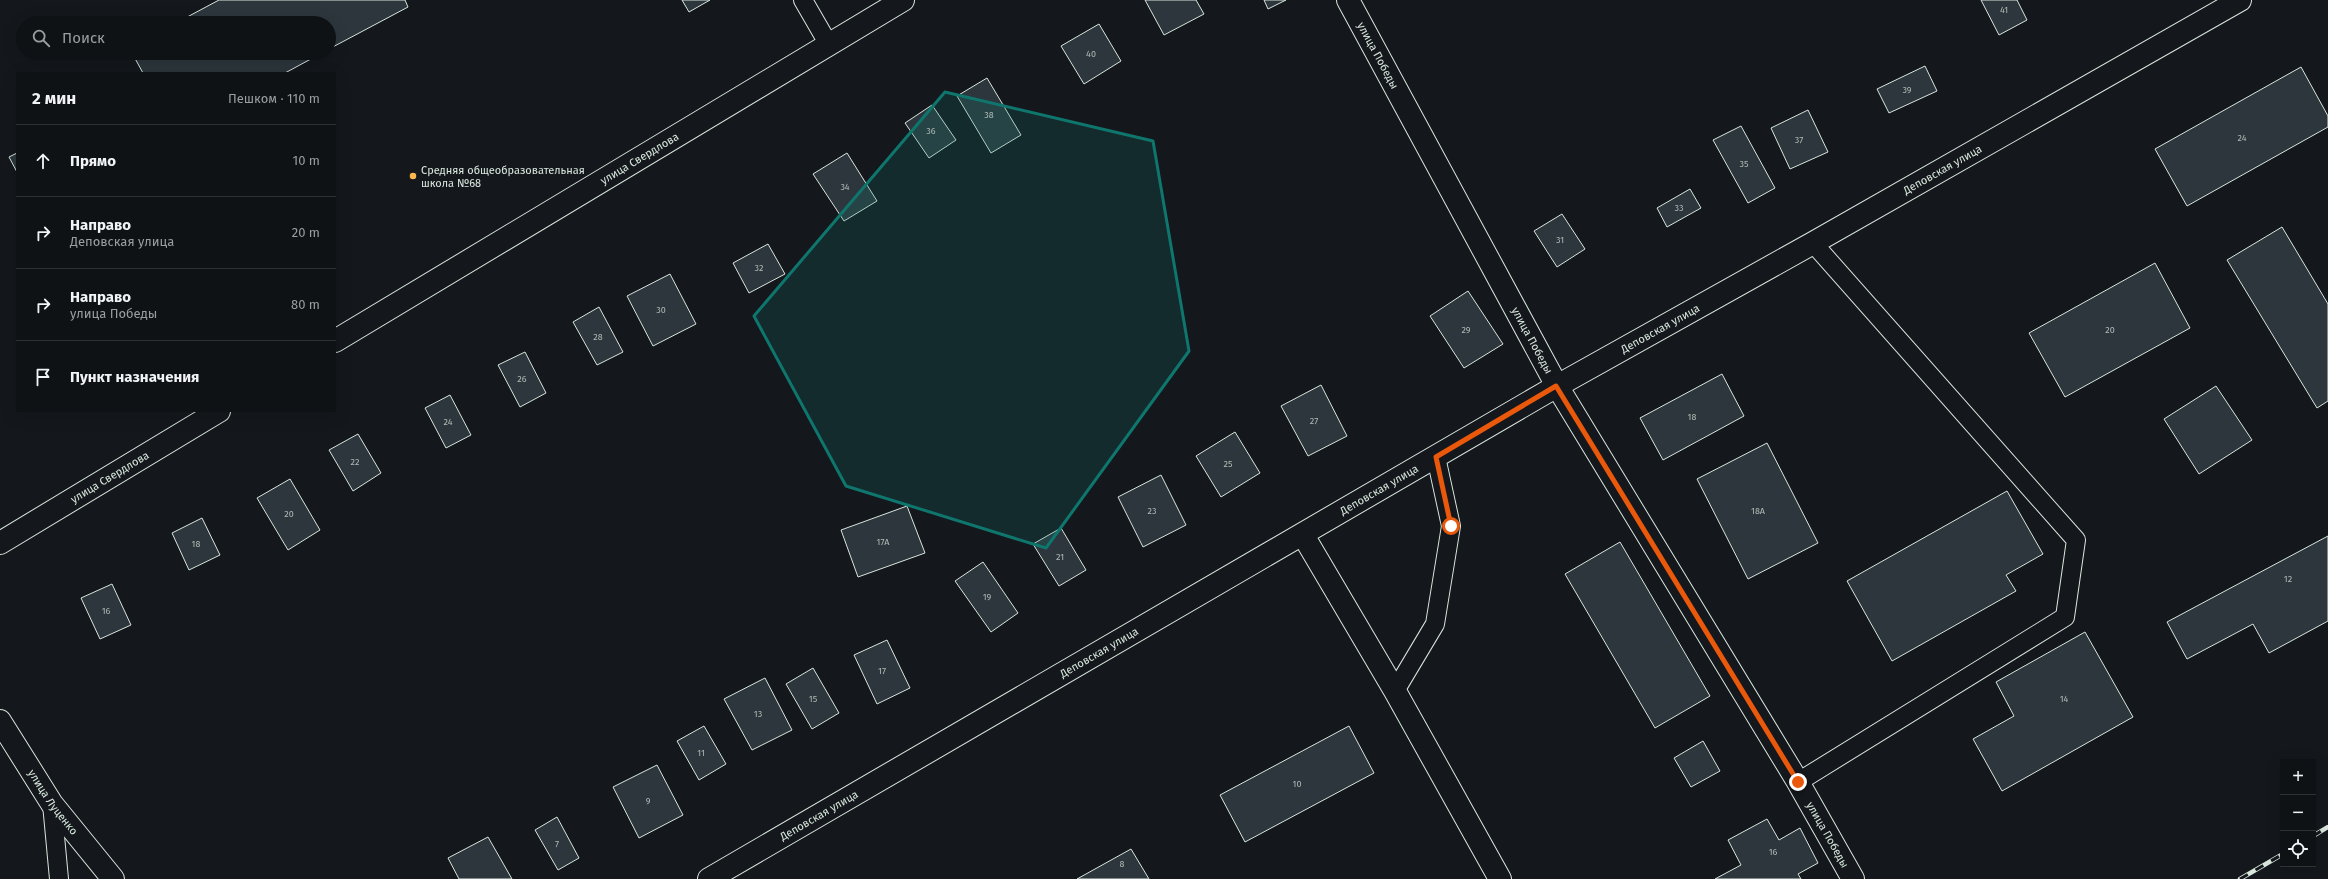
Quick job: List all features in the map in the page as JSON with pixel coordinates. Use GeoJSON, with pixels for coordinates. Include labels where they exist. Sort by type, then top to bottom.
{"type":"FeatureCollection","features":[{"type":"Feature","properties":{"kind":"street","name":"улица Свердлова"},"geometry":{"type":"LineString","coordinates":[[336,340],[903,0]]}},
{"type":"Feature","properties":{"kind":"street","name":"улица Победы"},"geometry":{"type":"LineString","coordinates":[[1348,0],[1556,386],[1798,782],[1853,879]]}},
{"type":"Feature","properties":{"kind":"street","name":"Деповская улица"},"geometry":{"type":"LineString","coordinates":[[709,879],[1303,535],[1556,386],[1813,243],[2240,0]]}},
{"type":"Feature","properties":{"kind":"street","name":"улица Свердлова"},"geometry":{"type":"LineString","coordinates":[[0,543],[217,412]]}},
{"type":"Feature","properties":{"kind":"street"},"geometry":{"type":"LineString","coordinates":[[1303,535],[1395,690],[1500,879]]}},
{"type":"Feature","properties":{"kind":"street","name":"улица Луценко"},"geometry":{"type":"LineString","coordinates":[[0,721],[52,804],[113,879]]}},
{"type":"Feature","properties":{"kind":"lane"},"geometry":{"type":"LineString","coordinates":[[803,0],[829,44]]}},
{"type":"Feature","properties":{"kind":"lane"},"geometry":{"type":"LineString","coordinates":[[1798,782],[2065,617],[2076,540],[1813,243]]}},
{"type":"Feature","properties":{"kind":"lane"},"geometry":{"type":"LineString","coordinates":[[1395,690],[1435,624],[1451,526],[1436,457]]}},
{"type":"Feature","properties":{"kind":"lane"},"geometry":{"type":"LineString","coordinates":[[52,804],[59,879]]}},
{"type":"Feature","properties":{"kind":"highlighted area"},"geometry":{"type":"Polygon","coordinates":[[[945,92],[1153,141],[1189,351],[1046,548],[846,486],[754,316],[945,92]]]}},
{"type":"Feature","properties":{"kind":"building"},"geometry":{"type":"Polygon","coordinates":[[[219,0],[405,0],[408,7],[336,45],[336,16],[189,16],[219,0]]]}},
{"type":"Feature","properties":{"kind":"building"},"geometry":{"type":"Polygon","coordinates":[[[682,0],[710,0],[689,12],[682,0]]]}},
{"type":"Feature","properties":{"kind":"building"},"geometry":{"type":"Polygon","coordinates":[[[1145,0],[1196,0],[1204,14],[1164,35],[1145,0]]]}},
{"type":"Feature","properties":{"kind":"building"},"geometry":{"type":"Polygon","coordinates":[[[1264,0],[1286,0],[1268,9],[1264,0]]]}},
{"type":"Feature","properties":{"kind":"building"},"geometry":{"type":"Polygon","coordinates":[[[1981,0],[2017,0],[2027,20],[1999,35],[1981,0]]]}},
{"type":"Feature","properties":{"kind":"building"},"geometry":{"type":"Polygon","coordinates":[[[1099,24],[1121,61],[1084,84],[1061,46],[1099,24]]]}},
{"type":"Feature","properties":{"kind":"building"},"geometry":{"type":"Polygon","coordinates":[[[136,60],[309,60],[287,72],[142,72],[136,60]]]}},
{"type":"Feature","properties":{"kind":"building"},"geometry":{"type":"Polygon","coordinates":[[[1925,66],[1937,91],[1889,113],[1877,89],[1925,66]]]}},
{"type":"Feature","properties":{"kind":"building"},"geometry":{"type":"Polygon","coordinates":[[[2301,67],[2328,116],[2328,127],[2187,206],[2155,149],[2301,67]]]}},
{"type":"Feature","properties":{"kind":"building"},"geometry":{"type":"Polygon","coordinates":[[[987,78],[1021,135],[991,153],[957,96],[987,78]]]}},
{"type":"Feature","properties":{"kind":"building"},"geometry":{"type":"Polygon","coordinates":[[[932,105],[956,140],[929,158],[905,123],[932,105]]]}},
{"type":"Feature","properties":{"kind":"building"},"geometry":{"type":"Polygon","coordinates":[[[1808,110],[1828,152],[1790,169],[1771,128],[1808,110]]]}},
{"type":"Feature","properties":{"kind":"building"},"geometry":{"type":"Polygon","coordinates":[[[1741,126],[1775,188],[1748,203],[1713,140],[1741,126]]]}},
{"type":"Feature","properties":{"kind":"building"},"geometry":{"type":"Polygon","coordinates":[[[847,153],[877,201],[844,221],[813,174],[847,153]]]}},
{"type":"Feature","properties":{"kind":"building"},"geometry":{"type":"Polygon","coordinates":[[[16,154],[16,170],[9,157],[16,154]]]}},
{"type":"Feature","properties":{"kind":"building"},"geometry":{"type":"Polygon","coordinates":[[[1690,189],[1701,208],[1667,227],[1657,208],[1690,189]]]}},
{"type":"Feature","properties":{"kind":"building"},"geometry":{"type":"Polygon","coordinates":[[[1562,214],[1585,249],[1557,267],[1534,231],[1562,214]]]}},
{"type":"Feature","properties":{"kind":"building"},"geometry":{"type":"Polygon","coordinates":[[[2282,227],[2328,304],[2328,401],[2317,408],[2227,260],[2282,227]]]}},
{"type":"Feature","properties":{"kind":"building"},"geometry":{"type":"Polygon","coordinates":[[[768,244],[785,274],[749,293],[733,263],[768,244]]]}},
{"type":"Feature","properties":{"kind":"building"},"geometry":{"type":"Polygon","coordinates":[[[2155,263],[2190,328],[2065,397],[2029,333],[2155,263]]]}},
{"type":"Feature","properties":{"kind":"building"},"geometry":{"type":"Polygon","coordinates":[[[670,274],[696,324],[653,346],[627,296],[670,274]]]}},
{"type":"Feature","properties":{"kind":"building"},"geometry":{"type":"Polygon","coordinates":[[[1468,291],[1503,344],[1464,368],[1430,316],[1468,291]]]}},
{"type":"Feature","properties":{"kind":"building"},"geometry":{"type":"Polygon","coordinates":[[[599,307],[623,352],[597,365],[573,322],[599,307]]]}},
{"type":"Feature","properties":{"kind":"building"},"geometry":{"type":"Polygon","coordinates":[[[525,352],[546,393],[520,407],[498,365],[525,352]]]}},
{"type":"Feature","properties":{"kind":"building"},"geometry":{"type":"Polygon","coordinates":[[[1722,374],[1744,416],[1663,460],[1640,418],[1722,374]]]}},
{"type":"Feature","properties":{"kind":"building"},"geometry":{"type":"Polygon","coordinates":[[[1321,385],[1347,436],[1308,456],[1281,406],[1321,385]]]}},
{"type":"Feature","properties":{"kind":"building"},"geometry":{"type":"Polygon","coordinates":[[[2216,386],[2252,440],[2199,474],[2164,419],[2216,386]]]}},
{"type":"Feature","properties":{"kind":"building"},"geometry":{"type":"Polygon","coordinates":[[[450,395],[471,435],[446,448],[425,408],[450,395]]]}},
{"type":"Feature","properties":{"kind":"building"},"geometry":{"type":"Polygon","coordinates":[[[1235,432],[1260,473],[1221,497],[1196,456],[1235,432]]]}},
{"type":"Feature","properties":{"kind":"building"},"geometry":{"type":"Polygon","coordinates":[[[358,434],[381,473],[353,491],[329,450],[358,434]]]}},
{"type":"Feature","properties":{"kind":"building"},"geometry":{"type":"Polygon","coordinates":[[[1767,443],[1818,543],[1748,579],[1697,479],[1767,443]]]}},
{"type":"Feature","properties":{"kind":"building"},"geometry":{"type":"Polygon","coordinates":[[[1161,475],[1186,525],[1143,547],[1118,497],[1161,475]]]}},
{"type":"Feature","properties":{"kind":"building"},"geometry":{"type":"Polygon","coordinates":[[[290,479],[320,530],[288,550],[257,498],[290,479]]]}},
{"type":"Feature","properties":{"kind":"building"},"geometry":{"type":"Polygon","coordinates":[[[2007,491],[2043,554],[2006,575],[2016,591],[1892,661],[1847,581],[2007,491]]]}},
{"type":"Feature","properties":{"kind":"building"},"geometry":{"type":"Polygon","coordinates":[[[907,506],[925,553],[858,577],[841,530],[907,506]]]}},
{"type":"Feature","properties":{"kind":"building"},"geometry":{"type":"Polygon","coordinates":[[[202,518],[220,555],[189,570],[172,533],[202,518]]]}},
{"type":"Feature","properties":{"kind":"building"},"geometry":{"type":"Polygon","coordinates":[[[1061,528],[1086,570],[1059,586],[1033,544],[1061,528]]]}},
{"type":"Feature","properties":{"kind":"building"},"geometry":{"type":"Polygon","coordinates":[[[2328,536],[2328,621],[2269,653],[2253,624],[2187,659],[2167,622],[2328,536]]]}},
{"type":"Feature","properties":{"kind":"building"},"geometry":{"type":"Polygon","coordinates":[[[1620,542],[1710,696],[1655,728],[1565,574],[1620,542]]]}},
{"type":"Feature","properties":{"kind":"building"},"geometry":{"type":"Polygon","coordinates":[[[983,562],[1018,613],[991,632],[955,581],[983,562]]]}},
{"type":"Feature","properties":{"kind":"building"},"geometry":{"type":"Polygon","coordinates":[[[112,584],[131,625],[100,639],[81,598],[112,584]]]}},
{"type":"Feature","properties":{"kind":"building"},"geometry":{"type":"Polygon","coordinates":[[[2085,632],[2133,717],[2002,791],[1973,739],[2014,716],[1996,682],[2085,632]]]}},
{"type":"Feature","properties":{"kind":"building"},"geometry":{"type":"Polygon","coordinates":[[[887,640],[910,688],[877,704],[854,655],[887,640]]]}},
{"type":"Feature","properties":{"kind":"building"},"geometry":{"type":"Polygon","coordinates":[[[813,668],[839,713],[812,729],[786,684],[813,668]]]}},
{"type":"Feature","properties":{"kind":"building"},"geometry":{"type":"Polygon","coordinates":[[[765,678],[792,730],[752,750],[724,699],[765,678]]]}},
{"type":"Feature","properties":{"kind":"building"},"geometry":{"type":"Polygon","coordinates":[[[704,726],[726,764],[699,780],[677,741],[704,726]]]}},
{"type":"Feature","properties":{"kind":"building"},"geometry":{"type":"Polygon","coordinates":[[[1349,726],[1374,773],[1245,842],[1220,795],[1349,726]]]}},
{"type":"Feature","properties":{"kind":"building"},"geometry":{"type":"Polygon","coordinates":[[[1703,741],[1720,771],[1691,787],[1674,758],[1703,741]]]}},
{"type":"Feature","properties":{"kind":"building"},"geometry":{"type":"Polygon","coordinates":[[[657,765],[683,815],[639,838],[613,787],[657,765]]]}},
{"type":"Feature","properties":{"kind":"building"},"geometry":{"type":"Polygon","coordinates":[[[557,817],[579,858],[558,870],[535,830],[557,817]]]}},
{"type":"Feature","properties":{"kind":"building"},"geometry":{"type":"Polygon","coordinates":[[[1767,819],[1779,840],[1800,828],[1818,863],[1798,874],[1801,879],[1715,879],[1741,865],[1728,840],[1767,819]]]}},
{"type":"Feature","properties":{"kind":"building"},"geometry":{"type":"Polygon","coordinates":[[[488,837],[512,879],[459,879],[448,858],[488,837]]]}},
{"type":"Feature","properties":{"kind":"building"},"geometry":{"type":"Polygon","coordinates":[[[1131,849],[1149,879],[1077,879],[1131,849]]]}},
{"type":"Feature","properties":{"kind":"railway"},"geometry":{"type":"LineString","coordinates":[[2316,834],[2328,827]]}},
{"type":"Feature","properties":{"kind":"railway"},"geometry":{"type":"LineString","coordinates":[[2240,879],[2280,856]]}},
{"type":"Feature","properties":{"kind":"place","name":"Средняя общеобразовательная школа №68"},"geometry":{"type":"Point","coordinates":[413,176]}},
{"type":"Feature","properties":{"kind":"route"},"geometry":{"type":"LineString","coordinates":[[1451,526],[1436,457],[1556,386],[1798,782]]}}]}
